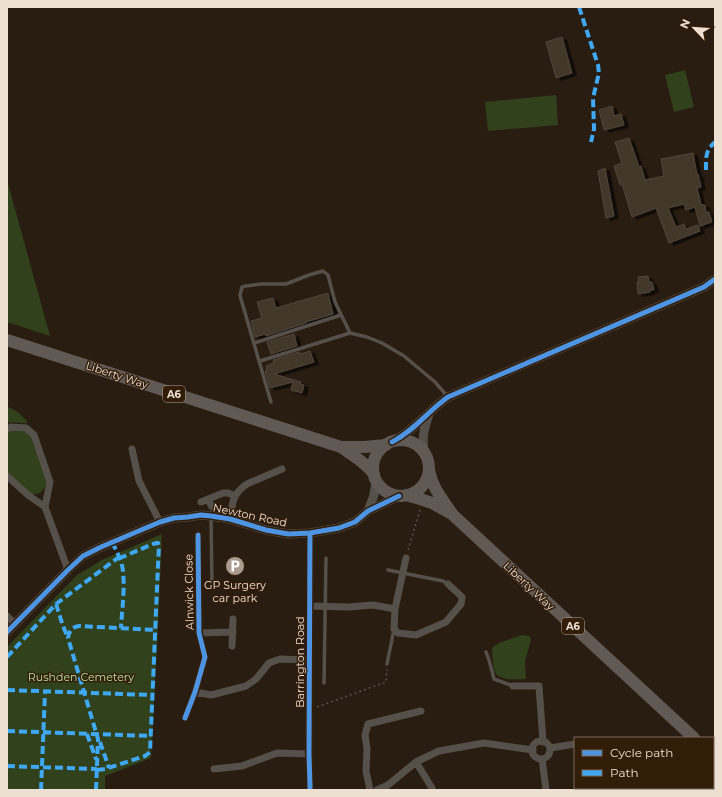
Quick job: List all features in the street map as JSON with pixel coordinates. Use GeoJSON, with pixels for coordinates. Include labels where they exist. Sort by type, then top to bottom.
{"type":"FeatureCollection","features":[{"type":"Feature","properties":{"kind":"highway","name":"Liberty Way"},"geometry":{"type":"LineString","coordinates":[[7,340],[341,447],[363,462],[375,478]]}},
{"type":"Feature","properties":{"kind":"highway"},"geometry":{"type":"LineString","coordinates":[[399,440],[407,441],[420,448],[425,454],[429,470],[421,487],[414,492],[402,496],[392,494],[380,487],[375,478],[373,468],[374,461],[381,449],[389,443],[399,440]]}},
{"type":"Feature","properties":{"kind":"highway","name":"Liberty Way"},"geometry":{"type":"LineString","coordinates":[[341,447],[364,447],[389,443]]}},
{"type":"Feature","properties":{"kind":"highway","name":"Liberty Way"},"geometry":{"type":"LineString","coordinates":[[429,470],[430,479],[434,488],[453,515],[693,737]]}},
{"type":"Feature","properties":{"kind":"highway","name":"Liberty Way"},"geometry":{"type":"LineString","coordinates":[[402,496],[432,503],[453,515]]}},
{"type":"Feature","properties":{"kind":"street"},"geometry":{"type":"LineString","coordinates":[[389,443],[409,431],[440,402],[448,397],[704,287],[715,279]]}},
{"type":"Feature","properties":{"kind":"street"},"geometry":{"type":"LineString","coordinates":[[425,454],[423,437],[424,427],[429,413]]}},
{"type":"Feature","properties":{"kind":"street"},"geometry":{"type":"LineString","coordinates":[[7,429],[11,427],[26,428],[34,435],[50,482],[45,507],[68,570]]}},
{"type":"Feature","properties":{"kind":"street"},"geometry":{"type":"LineString","coordinates":[[132,449],[139,481],[160,522]]}},
{"type":"Feature","properties":{"kind":"street","name":"Newton Road"},"geometry":{"type":"LineString","coordinates":[[230,519],[232,504],[235,496],[242,487],[282,469]]}},
{"type":"Feature","properties":{"kind":"street"},"geometry":{"type":"LineString","coordinates":[[7,476],[28,495],[45,507]]}},
{"type":"Feature","properties":{"kind":"street"},"geometry":{"type":"LineString","coordinates":[[368,511],[374,495],[375,478]]}},
{"type":"Feature","properties":{"kind":"street","name":"Newton Road"},"geometry":{"type":"LineString","coordinates":[[201,502],[226,493],[230,493],[235,496]]}},
{"type":"Feature","properties":{"kind":"street","name":"Newton Road"},"geometry":{"type":"LineString","coordinates":[[7,632],[83,556],[160,522],[174,518],[201,516],[212,512],[266,530],[288,534],[310,533],[339,528],[355,522],[368,511],[402,496]]}},
{"type":"Feature","properties":{"kind":"street","name":"Newton Road"},"geometry":{"type":"LineString","coordinates":[[208,499],[212,512]]}},
{"type":"Feature","properties":{"kind":"street","name":"Barrington Road"},"geometry":{"type":"LineString","coordinates":[[310,533],[310,790]]}},
{"type":"Feature","properties":{"kind":"street","name":"Alnwick Close"},"geometry":{"type":"LineString","coordinates":[[185,718],[205,657],[199,633],[198,535]]}},
{"type":"Feature","properties":{"kind":"street"},"geometry":{"type":"LineString","coordinates":[[406,558],[395,609],[394,629],[398,634],[416,635],[446,622],[460,604],[462,598],[448,584]]}},
{"type":"Feature","properties":{"kind":"street"},"geometry":{"type":"LineString","coordinates":[[310,606],[349,607],[373,605],[395,609]]}},
{"type":"Feature","properties":{"kind":"street"},"geometry":{"type":"LineString","coordinates":[[7,616],[15,624]]}},
{"type":"Feature","properties":{"kind":"street"},"geometry":{"type":"LineString","coordinates":[[232,646],[233,619]]}},
{"type":"Feature","properties":{"kind":"street","name":"Alnwick Close"},"geometry":{"type":"LineString","coordinates":[[199,633],[233,632]]}},
{"type":"Feature","properties":{"kind":"street"},"geometry":{"type":"LineString","coordinates":[[194,692],[211,695],[246,686],[256,679],[269,663],[280,659],[309,660]]}},
{"type":"Feature","properties":{"kind":"street"},"geometry":{"type":"LineString","coordinates":[[514,686],[539,686],[543,742]]}},
{"type":"Feature","properties":{"kind":"street"},"geometry":{"type":"LineString","coordinates":[[370,790],[366,771],[367,749],[365,735],[368,724],[421,710]]}},
{"type":"Feature","properties":{"kind":"street"},"geometry":{"type":"LineString","coordinates":[[543,742],[550,748],[550,751],[548,756],[542,759],[534,755],[533,748],[537,743],[543,742]]}},
{"type":"Feature","properties":{"kind":"street"},"geometry":{"type":"LineString","coordinates":[[377,790],[388,785],[416,762],[439,752],[484,743],[533,750]]}},
{"type":"Feature","properties":{"kind":"street"},"geometry":{"type":"LineString","coordinates":[[550,748],[574,744]]}},
{"type":"Feature","properties":{"kind":"street"},"geometry":{"type":"LineString","coordinates":[[214,769],[242,766],[277,753],[310,754]]}},
{"type":"Feature","properties":{"kind":"street"},"geometry":{"type":"LineString","coordinates":[[542,759],[546,790]]}},
{"type":"Feature","properties":{"kind":"street"},"geometry":{"type":"LineString","coordinates":[[416,762],[432,790]]}},
{"type":"Feature","properties":{"kind":"lane"},"geometry":{"type":"LineString","coordinates":[[272,402],[240,295],[242,288],[246,286],[286,284],[323,271],[328,275],[335,302],[350,333]]}},
{"type":"Feature","properties":{"kind":"lane"},"geometry":{"type":"LineString","coordinates":[[254,343],[341,316]]}},
{"type":"Feature","properties":{"kind":"lane"},"geometry":{"type":"LineString","coordinates":[[260,361],[350,333],[367,337],[382,343],[404,356],[434,382],[448,397]]}},
{"type":"Feature","properties":{"kind":"lane"},"geometry":{"type":"LineString","coordinates":[[212,512],[212,584]]}},
{"type":"Feature","properties":{"kind":"lane"},"geometry":{"type":"LineString","coordinates":[[324,683],[324,606],[326,558]]}},
{"type":"Feature","properties":{"kind":"lane"},"geometry":{"type":"LineString","coordinates":[[388,570],[443,581],[448,584]]}},
{"type":"Feature","properties":{"kind":"lane"},"geometry":{"type":"LineString","coordinates":[[387,664],[394,629]]}},
{"type":"Feature","properties":{"kind":"lane"},"geometry":{"type":"LineString","coordinates":[[486,652],[494,679],[514,686]]}},
{"type":"Feature","properties":{"kind":"path"},"geometry":{"type":"LineString","coordinates":[[406,558],[420,510]]}},
{"type":"Feature","properties":{"kind":"path"},"geometry":{"type":"LineString","coordinates":[[309,709],[386,682],[387,664]]}},
{"type":"Feature","properties":{"kind":"green space"},"geometry":{"type":"Polygon","coordinates":[[[685,70],[694,107],[674,112],[665,75],[685,70]]]}},
{"type":"Feature","properties":{"kind":"green space"},"geometry":{"type":"Polygon","coordinates":[[[556,95],[558,125],[488,131],[485,102],[556,95]]]}},
{"type":"Feature","properties":{"kind":"green space"},"geometry":{"type":"Polygon","coordinates":[[[7,180],[50,336],[7,322],[7,180]]]}},
{"type":"Feature","properties":{"kind":"green space"},"geometry":{"type":"Polygon","coordinates":[[[7,407],[18,412],[27,421],[27,423],[7,423],[7,407]]]}},
{"type":"Feature","properties":{"kind":"green space"},"geometry":{"type":"Polygon","coordinates":[[[10,430],[26,431],[30,435],[47,482],[43,490],[39,493],[31,494],[7,474],[7,432],[10,430]]]}},
{"type":"Feature","properties":{"kind":"green space","name":"Rushden Cemetery"},"geometry":{"type":"Polygon","coordinates":[[[162,534],[151,758],[105,776],[105,790],[7,790],[7,647],[77,575],[102,560],[162,534]]]}},
{"type":"Feature","properties":{"kind":"green space"},"geometry":{"type":"Polygon","coordinates":[[[522,635],[529,636],[531,640],[525,661],[526,679],[508,679],[499,676],[494,670],[492,648],[499,643],[522,635]]]}},
{"type":"Feature","properties":{"kind":"building"},"geometry":{"type":"Polygon","coordinates":[[[562,37],[572,73],[556,78],[546,42],[562,37]]]}},
{"type":"Feature","properties":{"kind":"building"},"geometry":{"type":"Polygon","coordinates":[[[612,106],[614,116],[621,114],[624,125],[604,130],[599,110],[612,106]]]}},
{"type":"Feature","properties":{"kind":"building"},"geometry":{"type":"Polygon","coordinates":[[[629,138],[639,167],[641,166],[645,180],[664,176],[661,159],[693,153],[701,187],[697,188],[701,205],[705,205],[706,212],[709,212],[712,222],[700,226],[695,207],[686,210],[684,204],[668,208],[676,227],[684,224],[686,229],[698,225],[700,231],[669,243],[656,208],[632,217],[622,184],[620,185],[614,166],[622,163],[615,142],[629,138]]]}},
{"type":"Feature","properties":{"kind":"building"},"geometry":{"type":"Polygon","coordinates":[[[605,168],[614,216],[606,218],[598,171],[605,168]]]}},
{"type":"Feature","properties":{"kind":"building"},"geometry":{"type":"Polygon","coordinates":[[[648,276],[649,282],[652,282],[654,290],[638,294],[638,277],[648,276]]]}},
{"type":"Feature","properties":{"kind":"building"},"geometry":{"type":"Polygon","coordinates":[[[328,293],[333,314],[266,336],[265,334],[255,337],[251,321],[262,318],[257,302],[273,298],[276,308],[328,293]]]}},
{"type":"Feature","properties":{"kind":"building"},"geometry":{"type":"Polygon","coordinates":[[[294,334],[297,346],[271,354],[267,342],[294,334]]]}},
{"type":"Feature","properties":{"kind":"building"},"geometry":{"type":"Polygon","coordinates":[[[310,351],[314,362],[274,374],[301,382],[300,384],[304,385],[302,393],[291,390],[293,382],[270,388],[265,371],[267,372],[266,366],[274,363],[273,360],[299,352],[300,354],[310,351]]]}},
{"type":"Feature","properties":{"kind":"marked path"},"geometry":{"type":"LineString","coordinates":[[579,7],[598,65],[599,73],[593,98],[594,129],[591,142]]}},
{"type":"Feature","properties":{"kind":"marked path"},"geometry":{"type":"LineString","coordinates":[[706,170],[707,154],[709,148],[715,142]]}},
{"type":"Feature","properties":{"kind":"marked path"},"geometry":{"type":"LineString","coordinates":[[112,542],[120,560],[124,578],[121,628]]}},
{"type":"Feature","properties":{"kind":"marked path"},"geometry":{"type":"LineString","coordinates":[[97,770],[105,769],[145,756],[150,752],[158,543],[120,558]]}},
{"type":"Feature","properties":{"kind":"marked path"},"geometry":{"type":"LineString","coordinates":[[7,657],[56,604],[119,557]]}},
{"type":"Feature","properties":{"kind":"marked path"},"geometry":{"type":"LineString","coordinates":[[56,604],[68,638]]}},
{"type":"Feature","properties":{"kind":"marked path"},"geometry":{"type":"LineString","coordinates":[[96,790],[98,739],[68,638],[69,633],[73,628],[79,626],[156,630]]}},
{"type":"Feature","properties":{"kind":"marked path"},"geometry":{"type":"LineString","coordinates":[[7,690],[152,695]]}},
{"type":"Feature","properties":{"kind":"marked path"},"geometry":{"type":"LineString","coordinates":[[41,790],[45,692]]}},
{"type":"Feature","properties":{"kind":"marked path"},"geometry":{"type":"LineString","coordinates":[[7,731],[151,736]]}},
{"type":"Feature","properties":{"kind":"marked path"},"geometry":{"type":"LineString","coordinates":[[87,734],[96,759]]}},
{"type":"Feature","properties":{"kind":"marked path"},"geometry":{"type":"LineString","coordinates":[[100,742],[109,768]]}},
{"type":"Feature","properties":{"kind":"marked path"},"geometry":{"type":"LineString","coordinates":[[7,766],[97,769]]}},
{"type":"Feature","properties":{"kind":"cycle path"},"geometry":{"type":"LineString","coordinates":[[392,442],[414,427],[448,397],[704,287],[715,279]]}},
{"type":"Feature","properties":{"kind":"cycle path"},"geometry":{"type":"LineString","coordinates":[[7,632],[83,556],[160,522],[174,518],[201,515],[230,519],[266,530],[288,534],[310,533],[339,528],[355,522],[368,511],[399,496]]}},
{"type":"Feature","properties":{"kind":"cycle path"},"geometry":{"type":"LineString","coordinates":[[310,533],[310,790]]}},
{"type":"Feature","properties":{"kind":"cycle path"},"geometry":{"type":"LineString","coordinates":[[185,718],[195,692],[205,657],[199,633],[198,535]]}},
{"type":"Feature","properties":{"kind":"place","name":"GP Surgery car park"},"geometry":{"type":"Point","coordinates":[235,566]}}]}
